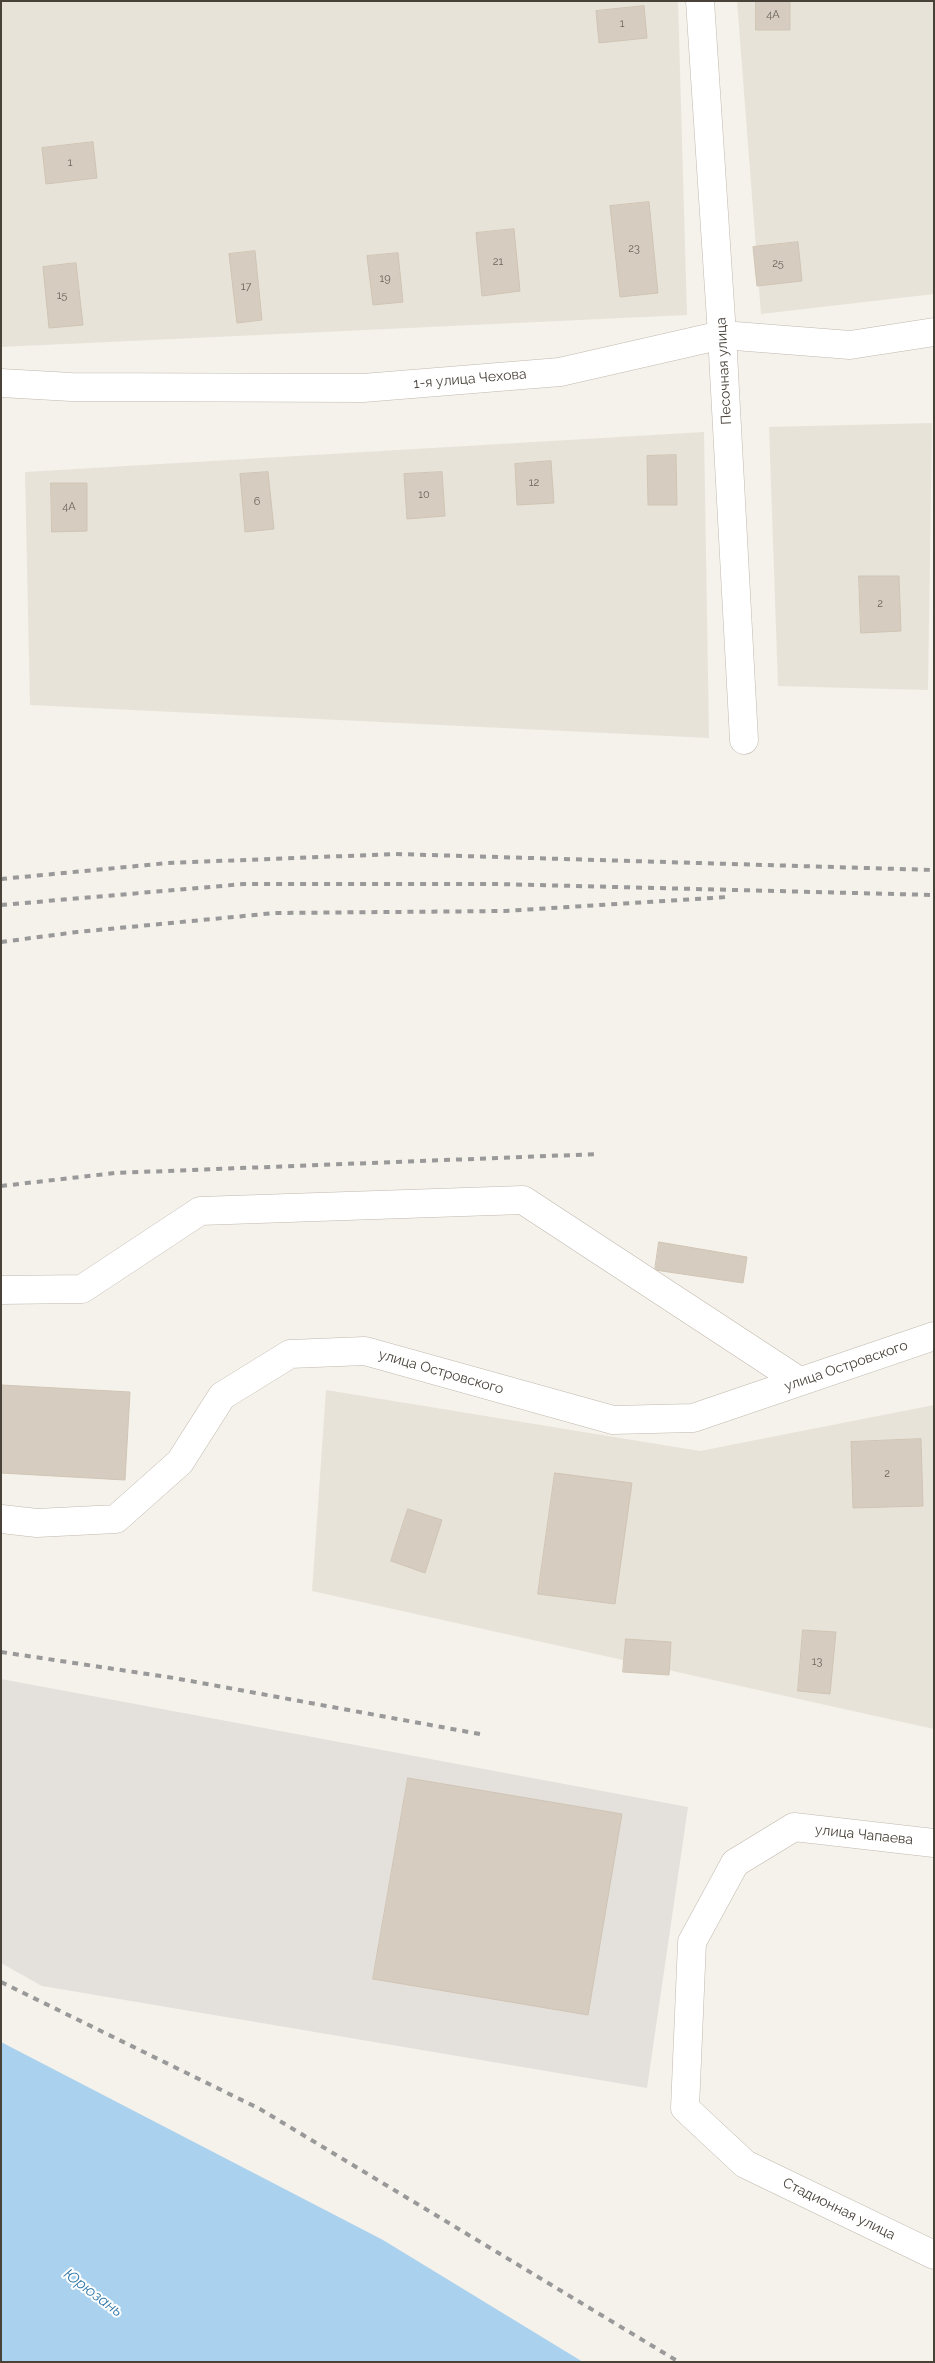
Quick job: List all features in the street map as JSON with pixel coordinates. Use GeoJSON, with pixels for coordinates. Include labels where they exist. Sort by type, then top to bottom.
{"type":"FeatureCollection","features":[{"type":"Feature","properties":{"kind":"street","name":"Песочная улица"},"geometry":{"type":"LineString","coordinates":[[700,1],[722,335],[744,740]]}},
{"type":"Feature","properties":{"kind":"street","name":"1-я улица Чехова"},"geometry":{"type":"LineString","coordinates":[[1,383],[71,387],[363,388],[560,372],[722,335],[850,345],[934,332]]}},
{"type":"Feature","properties":{"kind":"street"},"geometry":{"type":"LineString","coordinates":[[1,1290],[82,1289],[200,1211],[523,1200],[799,1381]]}},
{"type":"Feature","properties":{"kind":"street","name":"улица Островского"},"geometry":{"type":"LineString","coordinates":[[1,1519],[37,1523],[116,1519],[180,1462],[222,1396],[290,1354],[366,1351],[613,1420],[693,1418],[934,1336]]}},
{"type":"Feature","properties":{"kind":"street","name":"улица Чапаева"},"geometry":{"type":"LineString","coordinates":[[794,1827],[934,1842]]}},
{"type":"Feature","properties":{"kind":"street","name":"Стадионная улица"},"geometry":{"type":"LineString","coordinates":[[794,1827],[736,1863],[692,1942],[685,2108],[745,2164],[934,2254]]}},
{"type":"Feature","properties":{"kind":"shaded area"},"geometry":{"type":"Polygon","coordinates":[[[1,1],[678,1],[687,315],[1,347],[1,1]]]}},
{"type":"Feature","properties":{"kind":"shaded area"},"geometry":{"type":"Polygon","coordinates":[[[737,1],[934,1],[934,294],[761,314],[737,1]]]}},
{"type":"Feature","properties":{"kind":"shaded area"},"geometry":{"type":"Polygon","coordinates":[[[932,423],[928,690],[778,686],[769,427],[932,423]]]}},
{"type":"Feature","properties":{"kind":"shaded area"},"geometry":{"type":"Polygon","coordinates":[[[704,432],[709,738],[30,705],[25,472],[704,432]]]}},
{"type":"Feature","properties":{"kind":"shaded area"},"geometry":{"type":"Polygon","coordinates":[[[326,1390],[700,1451],[934,1405],[934,1729],[312,1591],[326,1390]]]}},
{"type":"Feature","properties":{"kind":"shaded area"},"geometry":{"type":"Polygon","coordinates":[[[1,1679],[688,1807],[647,2088],[42,1986],[1,1963],[1,1679]]]}},
{"type":"Feature","properties":{"kind":"water","name":"Юрюзань"},"geometry":{"type":"Polygon","coordinates":[[[1,2042],[383,2240],[583,2362],[1,2362],[1,2042]]]}},
{"type":"Feature","properties":{"kind":"building"},"geometry":{"type":"Polygon","coordinates":[[[756,1],[790,1],[790,30],[756,30],[756,1]]]}},
{"type":"Feature","properties":{"kind":"building"},"geometry":{"type":"Polygon","coordinates":[[[644,6],[647,38],[599,43],[596,11],[644,6]]]}},
{"type":"Feature","properties":{"kind":"building"},"geometry":{"type":"Polygon","coordinates":[[[93,142],[97,178],[46,184],[42,148],[93,142]]]}},
{"type":"Feature","properties":{"kind":"building"},"geometry":{"type":"Polygon","coordinates":[[[649,202],[658,293],[620,297],[610,206],[649,202]]]}},
{"type":"Feature","properties":{"kind":"building"},"geometry":{"type":"Polygon","coordinates":[[[514,229],[520,291],[482,296],[476,233],[514,229]]]}},
{"type":"Feature","properties":{"kind":"building"},"geometry":{"type":"Polygon","coordinates":[[[798,242],[802,281],[757,286],[753,247],[798,242]]]}},
{"type":"Feature","properties":{"kind":"building"},"geometry":{"type":"Polygon","coordinates":[[[255,251],[262,320],[237,323],[229,254],[255,251]]]}},
{"type":"Feature","properties":{"kind":"building"},"geometry":{"type":"Polygon","coordinates":[[[398,253],[403,302],[373,305],[367,256],[398,253]]]}},
{"type":"Feature","properties":{"kind":"building"},"geometry":{"type":"Polygon","coordinates":[[[76,263],[83,325],[49,328],[43,267],[76,263]]]}},
{"type":"Feature","properties":{"kind":"building"},"geometry":{"type":"Polygon","coordinates":[[[676,455],[677,505],[648,505],[647,456],[676,455]]]}},
{"type":"Feature","properties":{"kind":"building"},"geometry":{"type":"Polygon","coordinates":[[[551,461],[554,503],[517,505],[515,464],[551,461]]]}},
{"type":"Feature","properties":{"kind":"building"},"geometry":{"type":"Polygon","coordinates":[[[268,472],[274,529],[245,532],[240,474],[268,472]]]}},
{"type":"Feature","properties":{"kind":"building"},"geometry":{"type":"Polygon","coordinates":[[[442,472],[445,516],[407,519],[404,474],[442,472]]]}},
{"type":"Feature","properties":{"kind":"building"},"geometry":{"type":"Polygon","coordinates":[[[51,483],[87,483],[87,531],[52,532],[51,483]]]}},
{"type":"Feature","properties":{"kind":"building"},"geometry":{"type":"Polygon","coordinates":[[[859,576],[899,576],[901,631],[861,633],[859,576]]]}},
{"type":"Feature","properties":{"kind":"building"},"geometry":{"type":"Polygon","coordinates":[[[659,1242],[747,1257],[743,1283],[655,1270],[659,1242]]]}},
{"type":"Feature","properties":{"kind":"building"},"geometry":{"type":"Polygon","coordinates":[[[1,1385],[130,1392],[125,1480],[1,1473],[1,1385]]]}},
{"type":"Feature","properties":{"kind":"building"},"geometry":{"type":"Polygon","coordinates":[[[921,1439],[923,1506],[853,1508],[851,1442],[921,1439]]]}},
{"type":"Feature","properties":{"kind":"building"},"geometry":{"type":"Polygon","coordinates":[[[555,1473],[632,1483],[615,1604],[538,1594],[555,1473]]]}},
{"type":"Feature","properties":{"kind":"building"},"geometry":{"type":"Polygon","coordinates":[[[408,1509],[442,1520],[425,1573],[391,1561],[408,1509]]]}},
{"type":"Feature","properties":{"kind":"building"},"geometry":{"type":"Polygon","coordinates":[[[803,1630],[836,1632],[830,1694],[798,1691],[803,1630]]]}},
{"type":"Feature","properties":{"kind":"building"},"geometry":{"type":"Polygon","coordinates":[[[626,1639],[671,1642],[669,1675],[623,1672],[626,1639]]]}},
{"type":"Feature","properties":{"kind":"building"},"geometry":{"type":"Polygon","coordinates":[[[408,1778],[622,1814],[588,2015],[373,1979],[408,1778]]]}},
{"type":"Feature","properties":{"kind":"railway"},"geometry":{"type":"LineString","coordinates":[[1,879],[168,863],[396,854],[934,870]]}},
{"type":"Feature","properties":{"kind":"railway"},"geometry":{"type":"LineString","coordinates":[[1,905],[244,884],[497,884],[934,895]]}},
{"type":"Feature","properties":{"kind":"railway"},"geometry":{"type":"LineString","coordinates":[[1,942],[77,932],[275,913],[505,911],[727,897]]}},
{"type":"Feature","properties":{"kind":"railway"},"geometry":{"type":"LineString","coordinates":[[1,1186],[115,1173],[599,1154]]}},
{"type":"Feature","properties":{"kind":"railway"},"geometry":{"type":"LineString","coordinates":[[1,1652],[174,1678],[485,1735]]}},
{"type":"Feature","properties":{"kind":"railway"},"geometry":{"type":"LineString","coordinates":[[1,1982],[260,2109],[679,2362]]}}]}
